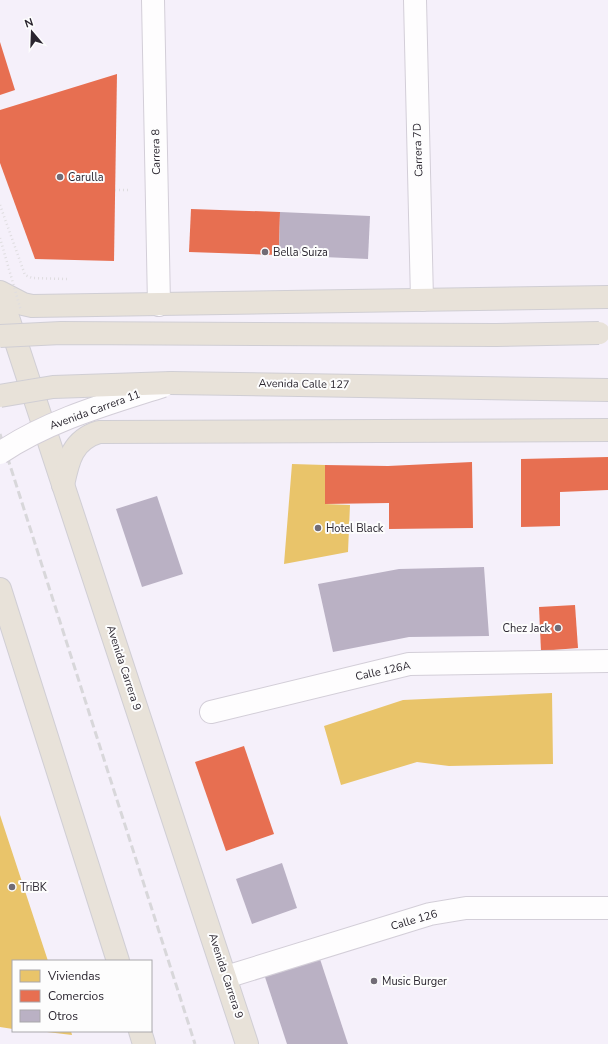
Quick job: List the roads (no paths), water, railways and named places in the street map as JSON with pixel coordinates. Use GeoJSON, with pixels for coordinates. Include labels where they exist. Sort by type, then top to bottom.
{"type":"FeatureCollection","features":[{"type":"Feature","properties":{"kind":"main road"},"geometry":{"type":"LineString","coordinates":[[0,292],[23,304],[32,306],[608,297]]}},
{"type":"Feature","properties":{"kind":"main road","name":"Avenida Carrera 9"},"geometry":{"type":"LineString","coordinates":[[0,292],[247,1044]]}},
{"type":"Feature","properties":{"kind":"main road"},"geometry":{"type":"LineString","coordinates":[[0,336],[61,333],[496,335],[604,333]]}},
{"type":"Feature","properties":{"kind":"main road","name":"Avenida Calle 127"},"geometry":{"type":"LineString","coordinates":[[0,396],[53,387],[170,383],[608,390]]}},
{"type":"Feature","properties":{"kind":"main road"},"geometry":{"type":"LineString","coordinates":[[63,485],[71,457],[77,445],[84,437],[99,432],[608,430]]}},
{"type":"Feature","properties":{"kind":"main road"},"geometry":{"type":"LineString","coordinates":[[0,589],[118,960]]}},
{"type":"Feature","properties":{"kind":"main road"},"geometry":{"type":"LineString","coordinates":[[140,1032],[144,1044]]}},
{"type":"Feature","properties":{"kind":"street","name":"Carrera 8"},"geometry":{"type":"LineString","coordinates":[[153,0],[158,305]]}},
{"type":"Feature","properties":{"kind":"street","name":"Carrera 7D"},"geometry":{"type":"LineString","coordinates":[[415,0],[422,300]]}},
{"type":"Feature","properties":{"kind":"street","name":"Avenida Carrera 11"},"geometry":{"type":"LineString","coordinates":[[0,452],[20,440],[69,417],[170,383]]}},
{"type":"Feature","properties":{"kind":"street","name":"Calle 126A"},"geometry":{"type":"LineString","coordinates":[[211,712],[409,664],[608,661]]}},
{"type":"Feature","properties":{"kind":"street","name":"Calle 126"},"geometry":{"type":"LineString","coordinates":[[226,977],[430,914],[459,909],[608,908]]}},
{"type":"Feature","properties":{"kind":"railway"},"geometry":{"type":"LineString","coordinates":[[0,434],[195,1044]]}},
{"type":"Feature","properties":{"kind":"place","name":"Carulla"},"geometry":{"type":"Point","coordinates":[60,177]}},
{"type":"Feature","properties":{"kind":"place","name":"Bella Suiza"},"geometry":{"type":"Point","coordinates":[265,252]}},
{"type":"Feature","properties":{"kind":"place","name":"Hotel Black"},"geometry":{"type":"Point","coordinates":[318,528]}},
{"type":"Feature","properties":{"kind":"place","name":"Chez Jack"},"geometry":{"type":"Point","coordinates":[558,628]}},
{"type":"Feature","properties":{"kind":"place","name":"TriBK"},"geometry":{"type":"Point","coordinates":[12,887]}},
{"type":"Feature","properties":{"kind":"place","name":"Music Burger"},"geometry":{"type":"Point","coordinates":[374,981]}}]}
